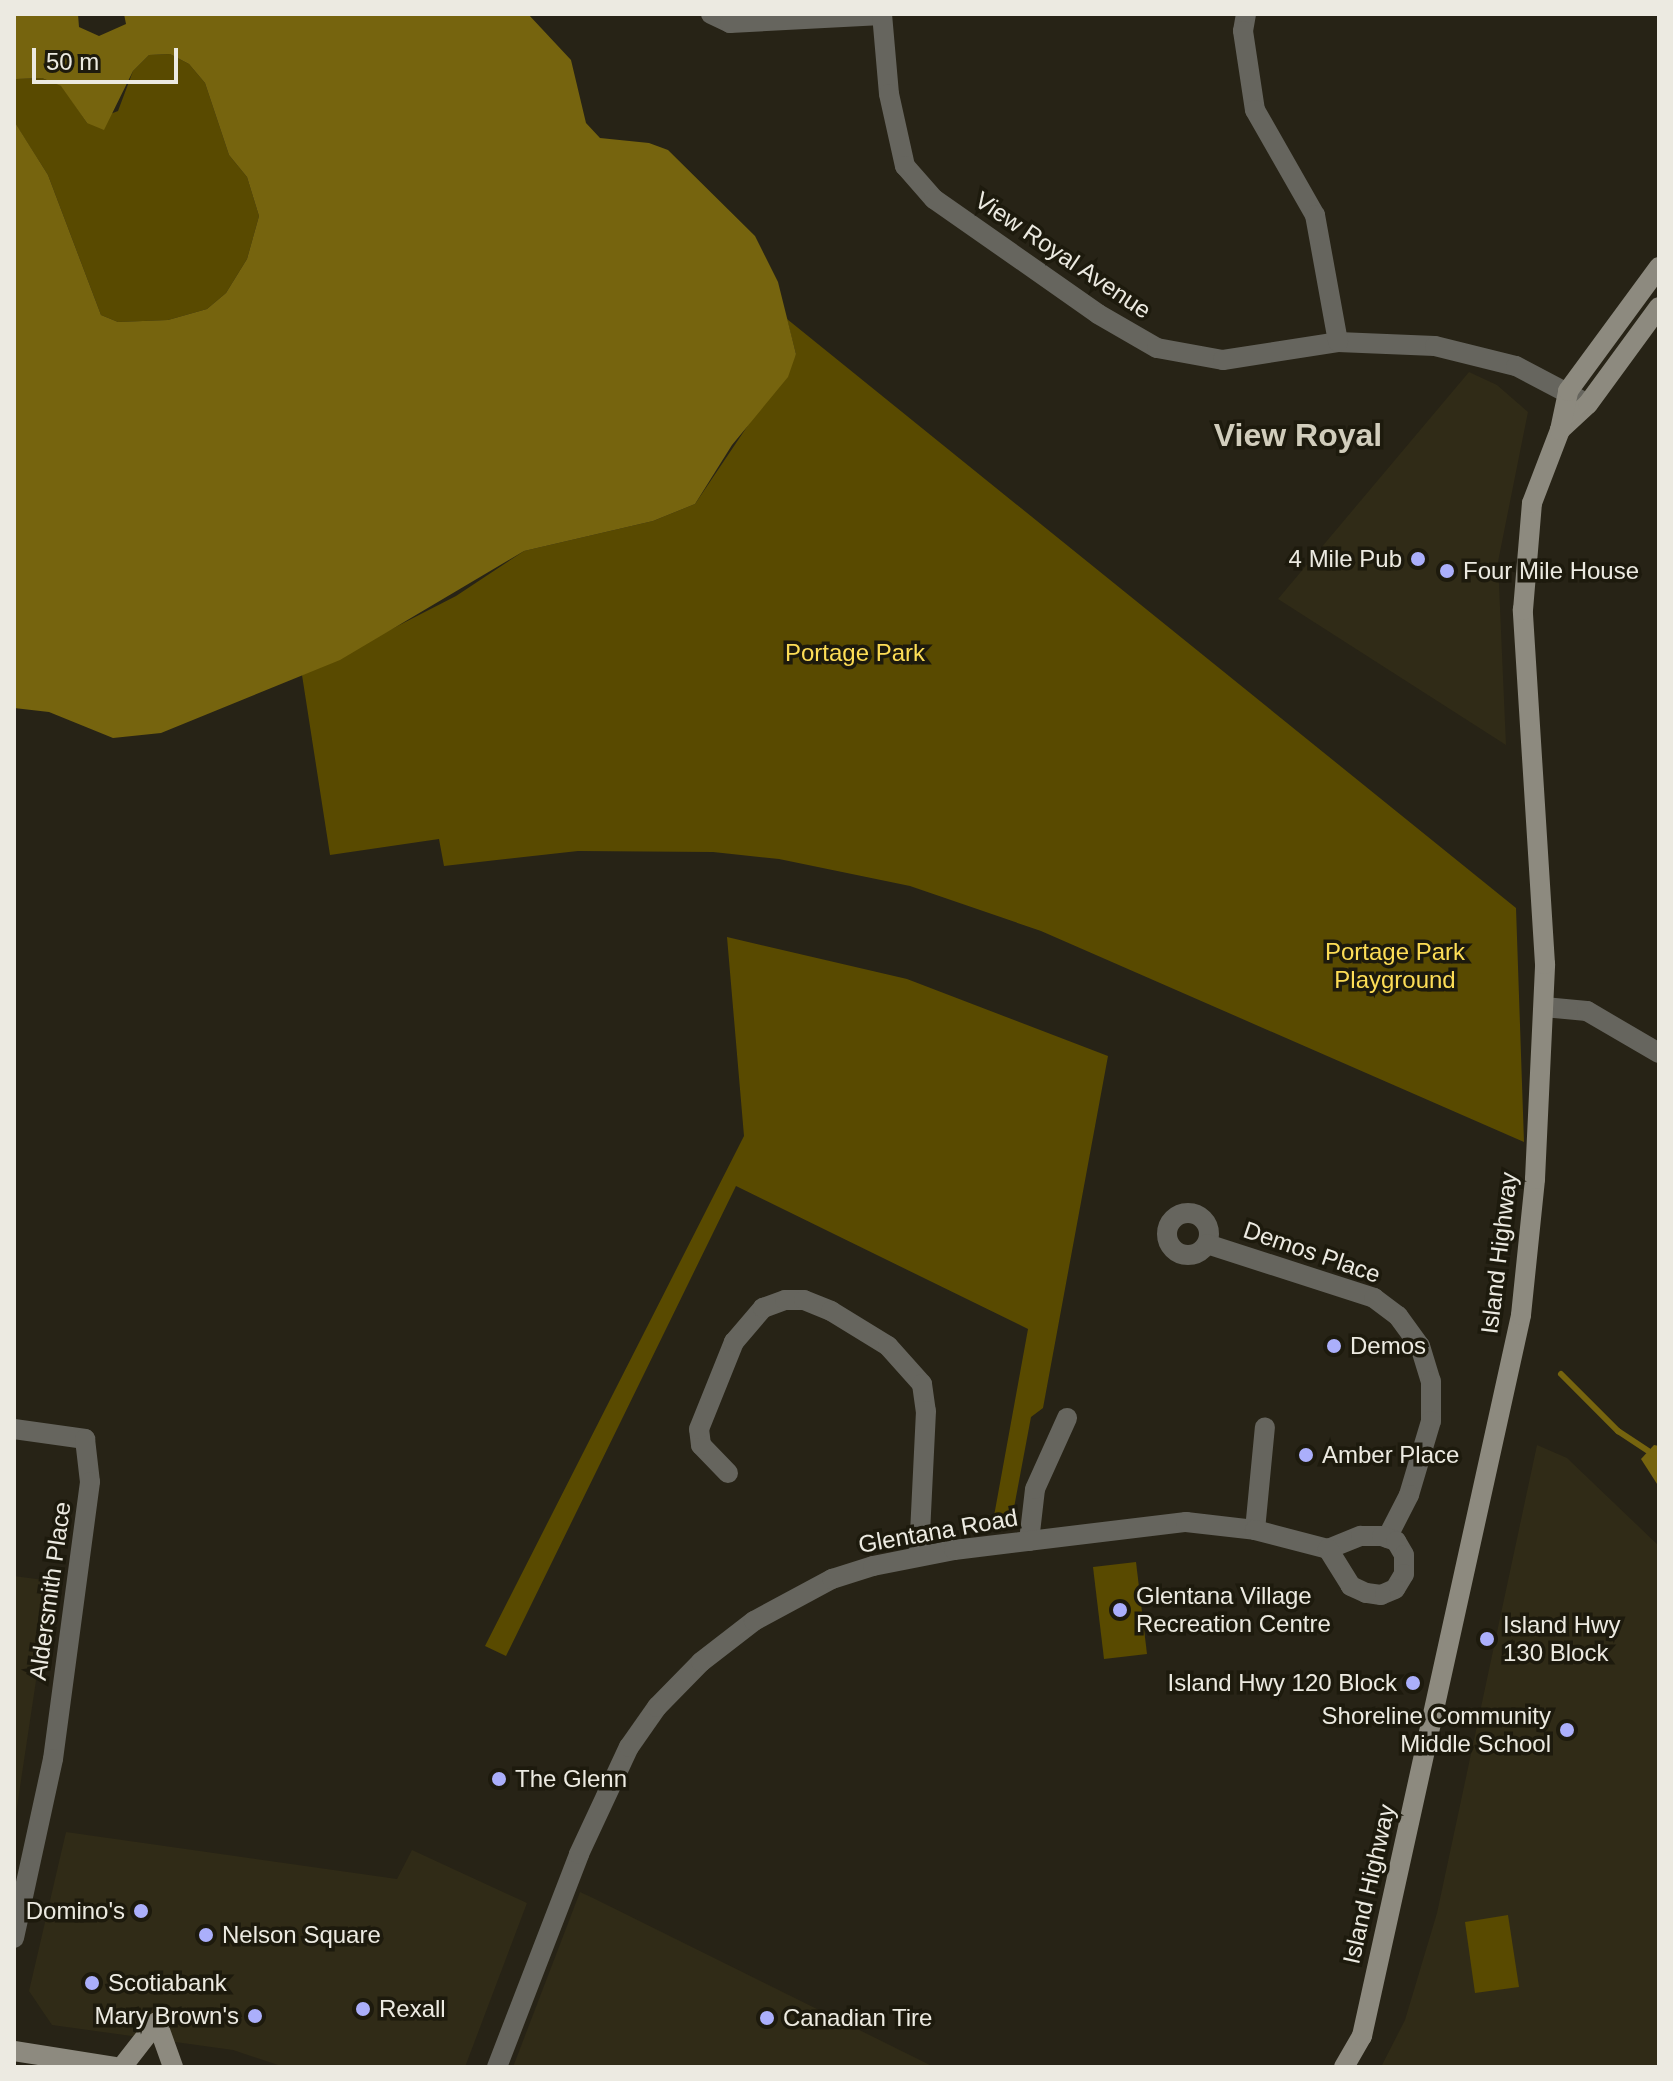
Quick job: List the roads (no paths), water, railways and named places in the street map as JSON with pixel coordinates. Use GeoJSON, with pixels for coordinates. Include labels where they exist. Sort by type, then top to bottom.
{"type":"FeatureCollection","features":[{"type":"Feature","properties":{"kind":"main road","name":"Island Highway"},"geometry":{"type":"LineString","coordinates":[[1344,2067],[1362,2036],[1521,1315],[1544,1007],[1523,567],[1532,503],[1560,430],[1568,391],[1659,267]]}},
{"type":"Feature","properties":{"kind":"main road","name":"Island Highway"},"geometry":{"type":"LineString","coordinates":[[1560,430],[1588,404],[1659,307]]}},
{"type":"Feature","properties":{"kind":"main road"},"geometry":{"type":"LineString","coordinates":[[122,2067],[157,2022],[173,2067]]}},
{"type":"Feature","properties":{"kind":"main road"},"geometry":{"type":"LineString","coordinates":[[14,2051],[115,2067]]}},
{"type":"Feature","properties":{"kind":"street"},"geometry":{"type":"LineString","coordinates":[[711,14],[730,23],[882,14]]}},
{"type":"Feature","properties":{"kind":"street","name":"View Royal Avenue"},"geometry":{"type":"LineString","coordinates":[[882,14],[889,94],[905,166],[934,199],[1098,314],[1157,348],[1223,360],[1338,342],[1464,350],[1516,366],[1588,404]]}},
{"type":"Feature","properties":{"kind":"street"},"geometry":{"type":"LineString","coordinates":[[1246,14],[1255,110],[1315,215],[1338,342]]}},
{"type":"Feature","properties":{"kind":"street"},"geometry":{"type":"LineString","coordinates":[[1544,1007],[1587,1011],[1659,1053]]}},
{"type":"Feature","properties":{"kind":"street","name":"Demos Place"},"geometry":{"type":"LineString","coordinates":[[1207,1244],[1374,1298],[1398,1316],[1420,1346],[1431,1381],[1431,1421],[1409,1495],[1387,1538]]}},
{"type":"Feature","properties":{"kind":"street"},"geometry":{"type":"LineString","coordinates":[[728,1473],[701,1445],[699,1429],[734,1342],[763,1308],[785,1300],[804,1300],[831,1311],[888,1346],[922,1384],[926,1411],[919,1556]]}},
{"type":"Feature","properties":{"kind":"street"},"geometry":{"type":"LineString","coordinates":[[1029,1541],[1035,1489],[1067,1418]]}},
{"type":"Feature","properties":{"kind":"street"},"geometry":{"type":"LineString","coordinates":[[1255,1530],[1265,1427]]}},
{"type":"Feature","properties":{"kind":"street","name":"Aldersmith Place"},"geometry":{"type":"LineString","coordinates":[[14,1429],[85,1439],[89,1507],[56,1737],[14,1938]]}},
{"type":"Feature","properties":{"kind":"street","name":"Glentana Road"},"geometry":{"type":"LineString","coordinates":[[497,2067],[600,1804],[657,1707],[737,1632],[792,1598],[832,1579],[919,1556],[1186,1522],[1255,1530],[1328,1549]]}},
{"type":"Feature","properties":{"kind":"street"},"geometry":{"type":"LineString","coordinates":[[1361,1536],[1387,1538],[1404,1555],[1404,1574],[1395,1589],[1381,1595],[1351,1586],[1328,1549],[1361,1536]]}},
{"type":"Feature","properties":{"kind":"waterway"},"geometry":{"type":"LineString","coordinates":[[1561,1374],[1618,1431],[1659,1458]]}},
{"type":"Feature","properties":{"kind":"place","name":"4 Mile Pub"},"geometry":{"type":"Point","coordinates":[1418,559]}},
{"type":"Feature","properties":{"kind":"place","name":"Four Mile House"},"geometry":{"type":"Point","coordinates":[1447,571]}},
{"type":"Feature","properties":{"kind":"place","name":"Demos"},"geometry":{"type":"Point","coordinates":[1334,1346]}},
{"type":"Feature","properties":{"kind":"place","name":"Amber Place"},"geometry":{"type":"Point","coordinates":[1306,1455]}},
{"type":"Feature","properties":{"kind":"place","name":"Glentana Village Recreation Centre"},"geometry":{"type":"Point","coordinates":[1120,1610]}},
{"type":"Feature","properties":{"kind":"place","name":"Island Hwy 130 Block"},"geometry":{"type":"Point","coordinates":[1487,1639]}},
{"type":"Feature","properties":{"kind":"place","name":"Island Hwy 120 Block"},"geometry":{"type":"Point","coordinates":[1413,1683]}},
{"type":"Feature","properties":{"kind":"place","name":"Shoreline Community Middle School"},"geometry":{"type":"Point","coordinates":[1567,1730]}},
{"type":"Feature","properties":{"kind":"place","name":"The Glenn"},"geometry":{"type":"Point","coordinates":[499,1779]}},
{"type":"Feature","properties":{"kind":"place","name":"Domino's"},"geometry":{"type":"Point","coordinates":[141,1911]}},
{"type":"Feature","properties":{"kind":"place","name":"Nelson Square"},"geometry":{"type":"Point","coordinates":[206,1935]}},
{"type":"Feature","properties":{"kind":"place","name":"Scotiabank"},"geometry":{"type":"Point","coordinates":[92,1983]}},
{"type":"Feature","properties":{"kind":"place","name":"Rexall"},"geometry":{"type":"Point","coordinates":[363,2009]}},
{"type":"Feature","properties":{"kind":"place","name":"Mary Brown's"},"geometry":{"type":"Point","coordinates":[255,2016]}},
{"type":"Feature","properties":{"kind":"place","name":"Canadian Tire"},"geometry":{"type":"Point","coordinates":[767,2018]}},
{"type":"Feature","properties":{"kind":"district","name":"View Royal"},"geometry":{"type":"Point","coordinates":[1298,435]}},
{"type":"Feature","properties":{"kind":"park label","name":"Portage Park"},"geometry":{"type":"Point","coordinates":[855,653]}},
{"type":"Feature","properties":{"kind":"park label","name":"Portage Park Playground"},"geometry":{"type":"Point","coordinates":[1395,966]}}]}
